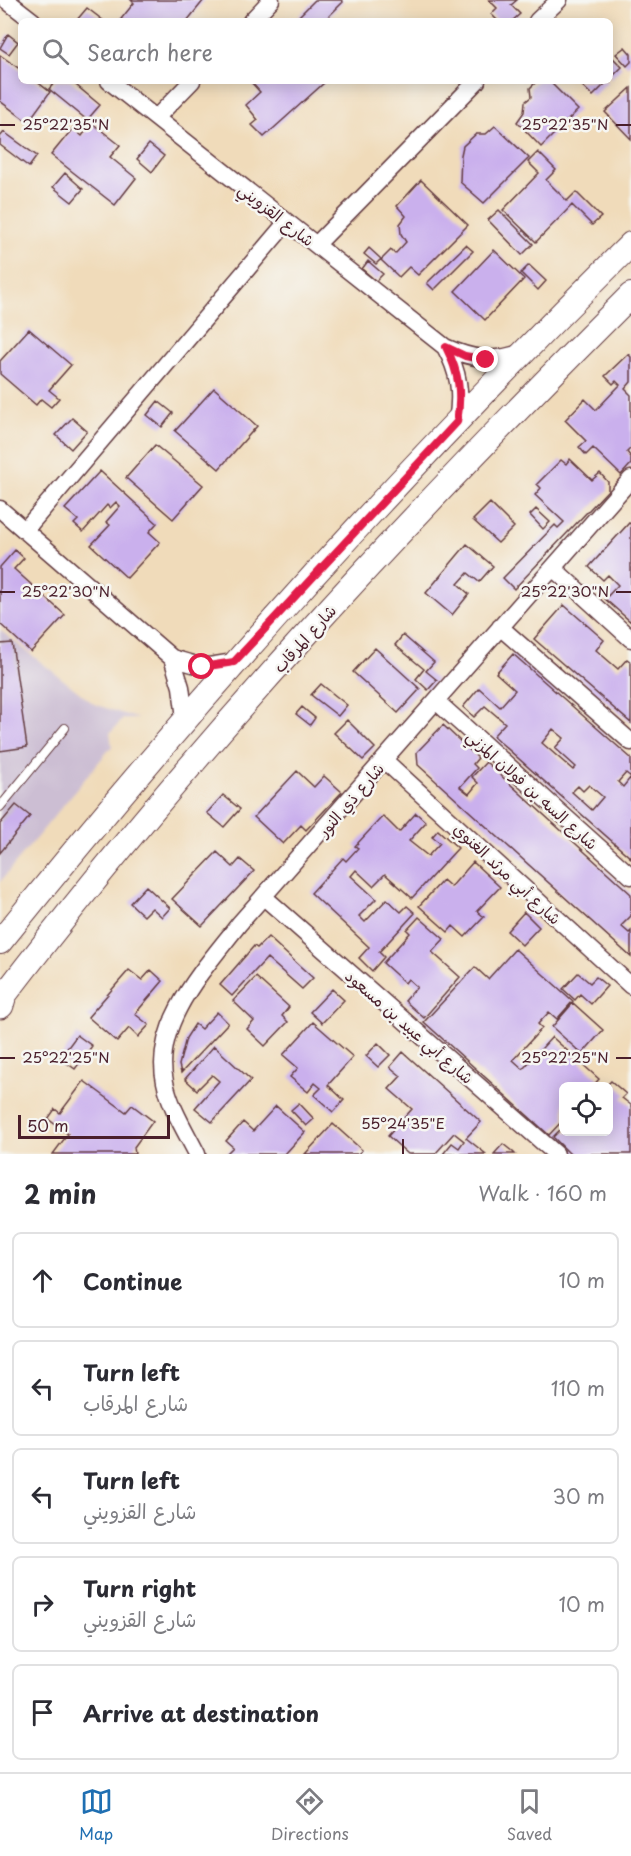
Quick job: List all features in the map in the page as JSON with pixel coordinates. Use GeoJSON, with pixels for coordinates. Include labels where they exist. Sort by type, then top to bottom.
{"type":"FeatureCollection","features":[{"type":"Feature","properties":{"kind":"main road"},"geometry":{"type":"LineString","coordinates":[[0,942],[234,662],[457,422],[631,244]]}},
{"type":"Feature","properties":{"kind":"main road","name":"شارع المرقاب"},"geometry":{"type":"LineString","coordinates":[[1,1001],[136,832],[270,676],[478,450],[631,295]]}},
{"type":"Feature","properties":{"kind":"street"},"geometry":{"type":"LineString","coordinates":[[6,0],[29,18]]}},
{"type":"Feature","properties":{"kind":"street"},"geometry":{"type":"LineString","coordinates":[[253,18],[271,0]]}},
{"type":"Feature","properties":{"kind":"street"},"geometry":{"type":"LineString","coordinates":[[540,18],[559,0]]}},
{"type":"Feature","properties":{"kind":"street","name":"شارع القزويني"},"geometry":{"type":"LineString","coordinates":[[113,84],[446,347],[465,356],[486,360],[507,358],[526,351]]}},
{"type":"Feature","properties":{"kind":"street"},"geometry":{"type":"LineString","coordinates":[[156,118],[189,84]]}},
{"type":"Feature","properties":{"kind":"street"},"geometry":{"type":"LineString","coordinates":[[316,245],[474,84]]}},
{"type":"Feature","properties":{"kind":"street"},"geometry":{"type":"LineString","coordinates":[[25,530],[287,222]]}},
{"type":"Feature","properties":{"kind":"street","name":"شارع القزويني"},"geometry":{"type":"LineString","coordinates":[[446,347],[455,364],[460,383],[457,422]]}},
{"type":"Feature","properties":{"kind":"street","name":"شارع ذي النور"},"geometry":{"type":"LineString","coordinates":[[197,1154],[165,1083],[162,1062],[165,1039],[193,986],[239,924],[552,568],[628,487]]}},
{"type":"Feature","properties":{"kind":"street"},"geometry":{"type":"LineString","coordinates":[[0,508],[172,658],[202,667],[234,662]]}},
{"type":"Feature","properties":{"kind":"street"},"geometry":{"type":"LineString","coordinates":[[552,568],[631,639]]}},
{"type":"Feature","properties":{"kind":"street"},"geometry":{"type":"LineString","coordinates":[[500,627],[631,742]]}},
{"type":"Feature","properties":{"kind":"street"},"geometry":{"type":"LineString","coordinates":[[172,658],[181,687],[185,718]]}},
{"type":"Feature","properties":{"kind":"street","name":"شارع السه بن فولان المزني"},"geometry":{"type":"LineString","coordinates":[[436,701],[631,876]]}},
{"type":"Feature","properties":{"kind":"street","name":"شارع أبي مرثد الغنوي"},"geometry":{"type":"LineString","coordinates":[[384,760],[631,986]]}},
{"type":"Feature","properties":{"kind":"street","name":"شارع أبي عبيد بن مسعود"},"geometry":{"type":"LineString","coordinates":[[264,897],[556,1154]]}},
{"type":"Feature","properties":{"kind":"lane"},"geometry":{"type":"LineString","coordinates":[[0,807],[65,728]]}},
{"type":"Feature","properties":{"kind":"shaded area"},"geometry":{"type":"Polygon","coordinates":[[[0,630],[94,704],[138,719],[123,719],[110,733],[112,746],[0,882],[0,630]]]}},
{"type":"Feature","properties":{"kind":"building"},"geometry":{"type":"Polygon","coordinates":[[[131,0],[204,0],[189,18],[122,18],[134,3],[131,0]]]}},
{"type":"Feature","properties":{"kind":"building"},"geometry":{"type":"Polygon","coordinates":[[[315,0],[341,0],[343,2],[327,18],[301,18],[299,16],[315,0]]]}},
{"type":"Feature","properties":{"kind":"building"},"geometry":{"type":"Polygon","coordinates":[[[489,0],[517,0],[511,5],[520,14],[515,18],[495,18],[491,14],[497,8],[489,0]]]}},
{"type":"Feature","properties":{"kind":"building"},"geometry":{"type":"Polygon","coordinates":[[[87,8],[100,18],[79,18],[87,8]]]}},
{"type":"Feature","properties":{"kind":"building"},"geometry":{"type":"Polygon","coordinates":[[[8,34],[18,42],[9,54],[0,48],[8,34]]]}},
{"type":"Feature","properties":{"kind":"building"},"geometry":{"type":"Polygon","coordinates":[[[625,47],[631,54],[631,62],[627,66],[616,54],[625,47]]]}},
{"type":"Feature","properties":{"kind":"building"},"geometry":{"type":"Polygon","coordinates":[[[0,55],[18,68],[18,84],[40,84],[50,92],[28,122],[0,101],[0,55]]]}},
{"type":"Feature","properties":{"kind":"building"},"geometry":{"type":"Polygon","coordinates":[[[613,58],[622,67],[613,76],[613,58]]]}},
{"type":"Feature","properties":{"kind":"building"},"geometry":{"type":"Polygon","coordinates":[[[53,84],[75,84],[100,105],[87,120],[49,89],[53,84]]]}},
{"type":"Feature","properties":{"kind":"building"},"geometry":{"type":"Polygon","coordinates":[[[253,84],[323,84],[264,137],[252,125],[258,120],[246,105],[260,92],[253,84]]]}},
{"type":"Feature","properties":{"kind":"building"},"geometry":{"type":"Polygon","coordinates":[[[534,84],[552,84],[578,110],[541,147],[517,122],[524,112],[525,102],[531,97],[530,88],[534,84]]]}},
{"type":"Feature","properties":{"kind":"building"},"geometry":{"type":"Polygon","coordinates":[[[580,84],[605,84],[593,96],[580,84]]]}},
{"type":"Feature","properties":{"kind":"building"},"geometry":{"type":"Polygon","coordinates":[[[631,88],[631,139],[605,112],[631,88]]]}},
{"type":"Feature","properties":{"kind":"building"},"geometry":{"type":"Polygon","coordinates":[[[92,123],[120,145],[110,157],[136,178],[115,205],[51,155],[73,128],[82,136],[92,123]]]}},
{"type":"Feature","properties":{"kind":"building"},"geometry":{"type":"Polygon","coordinates":[[[495,126],[529,158],[484,203],[460,182],[461,155],[463,146],[476,134],[486,134],[495,126]]]}},
{"type":"Feature","properties":{"kind":"building"},"geometry":{"type":"Polygon","coordinates":[[[4,132],[37,156],[29,167],[0,145],[0,137],[4,132]]]}},
{"type":"Feature","properties":{"kind":"building"},"geometry":{"type":"Polygon","coordinates":[[[149,144],[164,156],[152,172],[137,159],[149,144]]]}},
{"type":"Feature","properties":{"kind":"building"},"geometry":{"type":"Polygon","coordinates":[[[538,152],[556,170],[546,180],[567,201],[576,192],[601,217],[592,225],[572,205],[536,242],[503,210],[539,173],[528,162],[538,152]]]}},
{"type":"Feature","properties":{"kind":"building"},"geometry":{"type":"Polygon","coordinates":[[[65,173],[83,189],[72,202],[53,187],[65,173]]]}},
{"type":"Feature","properties":{"kind":"building"},"geometry":{"type":"Polygon","coordinates":[[[421,180],[468,225],[418,275],[409,267],[399,277],[381,260],[391,250],[395,254],[406,242],[401,234],[400,224],[406,216],[397,206],[421,180]]]}},
{"type":"Feature","properties":{"kind":"building"},"geometry":{"type":"Polygon","coordinates":[[[499,210],[533,244],[522,255],[488,220],[499,210]]]}},
{"type":"Feature","properties":{"kind":"building"},"geometry":{"type":"Polygon","coordinates":[[[466,245],[473,251],[434,290],[427,283],[466,245]]]}},
{"type":"Feature","properties":{"kind":"building"},"geometry":{"type":"Polygon","coordinates":[[[369,248],[381,259],[376,264],[364,254],[369,248]]]}},
{"type":"Feature","properties":{"kind":"building"},"geometry":{"type":"Polygon","coordinates":[[[494,250],[524,279],[485,320],[455,291],[494,250]]]}},
{"type":"Feature","properties":{"kind":"building"},"geometry":{"type":"Polygon","coordinates":[[[368,261],[383,274],[376,281],[362,269],[368,261]]]}},
{"type":"Feature","properties":{"kind":"building"},"geometry":{"type":"Polygon","coordinates":[[[529,265],[546,281],[538,290],[521,273],[529,265]]]}},
{"type":"Feature","properties":{"kind":"building"},"geometry":{"type":"Polygon","coordinates":[[[29,329],[71,365],[49,390],[59,398],[51,407],[41,399],[36,405],[0,374],[0,361],[29,329]]]}},
{"type":"Feature","properties":{"kind":"building"},"geometry":{"type":"Polygon","coordinates":[[[628,354],[631,357],[631,382],[625,389],[631,395],[631,448],[627,452],[631,457],[631,464],[621,475],[593,448],[586,455],[579,447],[586,441],[565,420],[585,399],[596,410],[620,385],[616,381],[613,384],[605,376],[628,354]]]}},
{"type":"Feature","properties":{"kind":"building"},"geometry":{"type":"Polygon","coordinates":[[[214,388],[257,426],[219,469],[175,431],[214,388]]]}},
{"type":"Feature","properties":{"kind":"building"},"geometry":{"type":"Polygon","coordinates":[[[158,401],[173,413],[162,427],[147,415],[158,401]]]}},
{"type":"Feature","properties":{"kind":"building"},"geometry":{"type":"Polygon","coordinates":[[[72,418],[87,431],[71,449],[56,435],[72,418]]]}},
{"type":"Feature","properties":{"kind":"building"},"geometry":{"type":"Polygon","coordinates":[[[155,445],[203,485],[173,519],[126,478],[155,445]]]}},
{"type":"Feature","properties":{"kind":"building"},"geometry":{"type":"Polygon","coordinates":[[[570,459],[592,480],[600,473],[608,482],[608,490],[514,589],[503,578],[555,525],[558,528],[564,522],[535,495],[541,488],[537,484],[561,460],[566,464],[570,459]]]}},
{"type":"Feature","properties":{"kind":"building"},"geometry":{"type":"Polygon","coordinates":[[[100,471],[157,523],[149,532],[160,542],[127,578],[91,545],[110,525],[106,522],[120,506],[116,502],[110,508],[107,505],[83,532],[74,524],[78,520],[65,509],[100,471]]]}},
{"type":"Feature","properties":{"kind":"building"},"geometry":{"type":"Polygon","coordinates":[[[490,503],[514,527],[498,543],[473,520],[490,503]]]}},
{"type":"Feature","properties":{"kind":"building"},"geometry":{"type":"Polygon","coordinates":[[[536,509],[550,522],[543,529],[530,515],[536,509]]]}},
{"type":"Feature","properties":{"kind":"building"},"geometry":{"type":"Polygon","coordinates":[[[629,523],[631,524],[631,622],[605,599],[618,585],[608,575],[603,580],[589,567],[629,523]]]}},
{"type":"Feature","properties":{"kind":"building"},"geometry":{"type":"Polygon","coordinates":[[[467,544],[493,566],[479,582],[468,573],[458,584],[469,594],[452,615],[426,593],[467,544]]]}},
{"type":"Feature","properties":{"kind":"building"},"geometry":{"type":"Polygon","coordinates":[[[15,550],[24,558],[14,569],[65,615],[31,652],[0,624],[0,567],[15,550]]]}},
{"type":"Feature","properties":{"kind":"building"},"geometry":{"type":"Polygon","coordinates":[[[564,605],[604,640],[596,650],[618,669],[627,659],[631,662],[631,723],[534,639],[564,605]]]}},
{"type":"Feature","properties":{"kind":"building"},"geometry":{"type":"Polygon","coordinates":[[[403,635],[434,662],[426,671],[437,680],[428,690],[416,679],[424,669],[395,645],[403,635]]]}},
{"type":"Feature","properties":{"kind":"building"},"geometry":{"type":"Polygon","coordinates":[[[12,643],[27,747],[0,751],[0,644],[12,643]]]}},
{"type":"Feature","properties":{"kind":"building"},"geometry":{"type":"Polygon","coordinates":[[[375,648],[420,689],[398,713],[353,672],[375,648]]]}},
{"type":"Feature","properties":{"kind":"building"},"geometry":{"type":"Polygon","coordinates":[[[513,654],[631,758],[631,777],[631,858],[493,736],[505,723],[485,706],[474,717],[463,707],[479,688],[500,707],[515,690],[496,673],[513,654]],[[553,729],[542,743],[573,770],[576,767],[555,748],[564,738],[553,729]],[[626,773],[618,782],[623,787],[631,777],[626,773]],[[589,785],[583,791],[578,786],[572,792],[592,810],[603,797],[589,785]]]}},
{"type":"Feature","properties":{"kind":"building"},"geometry":{"type":"Polygon","coordinates":[[[321,684],[347,705],[338,716],[311,695],[321,684]]]}},
{"type":"Feature","properties":{"kind":"building"},"geometry":{"type":"Polygon","coordinates":[[[302,707],[315,718],[310,725],[296,714],[302,707]]]}},
{"type":"Feature","properties":{"kind":"building"},"geometry":{"type":"Polygon","coordinates":[[[347,720],[375,748],[363,760],[334,733],[347,720]]]}},
{"type":"Feature","properties":{"kind":"building"},"geometry":{"type":"Polygon","coordinates":[[[443,725],[478,758],[473,764],[477,768],[460,787],[469,794],[478,783],[472,777],[486,762],[631,894],[631,916],[621,926],[629,933],[631,931],[631,957],[418,765],[417,752],[443,725]]]}},
{"type":"Feature","properties":{"kind":"building"},"geometry":{"type":"Polygon","coordinates":[[[297,771],[314,787],[324,776],[342,792],[306,830],[301,825],[283,844],[254,817],[297,771]]]}},
{"type":"Feature","properties":{"kind":"building"},"geometry":{"type":"Polygon","coordinates":[[[223,795],[240,809],[224,827],[207,813],[223,795]]]}},
{"type":"Feature","properties":{"kind":"building"},"geometry":{"type":"Polygon","coordinates":[[[16,805],[30,816],[0,853],[0,824],[16,805]]]}},
{"type":"Feature","properties":{"kind":"building"},"geometry":{"type":"Polygon","coordinates":[[[416,813],[426,822],[409,841],[428,856],[440,843],[432,837],[438,830],[458,848],[412,898],[385,874],[373,886],[356,870],[351,876],[376,899],[359,916],[365,922],[387,899],[401,912],[407,906],[415,913],[379,952],[384,957],[372,971],[359,958],[369,947],[311,893],[343,858],[346,861],[358,848],[355,846],[383,816],[399,832],[416,813]]]}},
{"type":"Feature","properties":{"kind":"building"},"geometry":{"type":"Polygon","coordinates":[[[217,852],[233,867],[240,859],[254,871],[202,926],[172,899],[217,852]]]}},
{"type":"Feature","properties":{"kind":"building"},"geometry":{"type":"Polygon","coordinates":[[[473,862],[500,887],[477,911],[484,917],[465,937],[453,926],[448,932],[419,906],[443,880],[451,887],[473,862]]]}},
{"type":"Feature","properties":{"kind":"building"},"geometry":{"type":"Polygon","coordinates":[[[146,886],[170,908],[162,917],[152,908],[144,916],[130,903],[146,886]]]}},
{"type":"Feature","properties":{"kind":"building"},"geometry":{"type":"Polygon","coordinates":[[[524,912],[539,927],[522,945],[507,931],[524,912]]]}},
{"type":"Feature","properties":{"kind":"building"},"geometry":{"type":"Polygon","coordinates":[[[419,917],[444,939],[432,952],[460,977],[424,1018],[405,1001],[417,987],[408,979],[405,983],[383,963],[410,933],[407,930],[419,917]]]}},
{"type":"Feature","properties":{"kind":"building"},"geometry":{"type":"Polygon","coordinates":[[[268,937],[313,978],[302,989],[267,958],[232,996],[220,985],[254,946],[257,948],[268,937]]]}},
{"type":"Feature","properties":{"kind":"building"},"geometry":{"type":"Polygon","coordinates":[[[515,949],[573,1001],[557,1019],[549,1012],[538,1024],[542,1028],[513,1060],[523,1069],[552,1037],[599,1079],[596,1082],[559,1082],[559,1124],[549,1135],[424,1022],[475,967],[488,979],[515,949]]]}},
{"type":"Feature","properties":{"kind":"building"},"geometry":{"type":"Polygon","coordinates":[[[129,970],[142,980],[151,970],[163,981],[135,1014],[149,1025],[138,1037],[129,1028],[117,1042],[88,1017],[129,970]]]}},
{"type":"Feature","properties":{"kind":"building"},"geometry":{"type":"Polygon","coordinates":[[[578,973],[590,983],[596,977],[607,986],[591,1004],[580,994],[575,1000],[563,989],[578,973]]]}},
{"type":"Feature","properties":{"kind":"building"},"geometry":{"type":"Polygon","coordinates":[[[256,977],[289,1007],[282,1016],[288,1022],[265,1046],[247,1029],[254,1021],[233,1001],[256,977]]]}},
{"type":"Feature","properties":{"kind":"building"},"geometry":{"type":"Polygon","coordinates":[[[332,989],[344,1000],[322,1023],[310,1012],[332,989]]]}},
{"type":"Feature","properties":{"kind":"building"},"geometry":{"type":"Polygon","coordinates":[[[573,1003],[603,1030],[582,1054],[552,1027],[573,1003]]]}},
{"type":"Feature","properties":{"kind":"building"},"geometry":{"type":"Polygon","coordinates":[[[217,1012],[228,1023],[181,1073],[179,1065],[186,1038],[195,1024],[201,1029],[217,1012]]]}},
{"type":"Feature","properties":{"kind":"building"},"geometry":{"type":"Polygon","coordinates":[[[313,1022],[353,1057],[328,1085],[344,1100],[333,1112],[314,1095],[321,1088],[315,1083],[308,1092],[290,1077],[298,1068],[283,1055],[313,1022]]]}},
{"type":"Feature","properties":{"kind":"building"},"geometry":{"type":"Polygon","coordinates":[[[77,1035],[92,1046],[75,1069],[60,1058],[77,1035]]]}},
{"type":"Feature","properties":{"kind":"building"},"geometry":{"type":"Polygon","coordinates":[[[378,1043],[390,1055],[378,1067],[366,1056],[378,1043]]]}},
{"type":"Feature","properties":{"kind":"building"},"geometry":{"type":"Polygon","coordinates":[[[214,1046],[251,1080],[212,1122],[195,1108],[219,1081],[212,1075],[197,1090],[185,1079],[214,1046]]]}},
{"type":"Feature","properties":{"kind":"building"},"geometry":{"type":"Polygon","coordinates":[[[403,1052],[481,1122],[466,1138],[486,1154],[443,1154],[452,1143],[459,1148],[464,1141],[454,1133],[435,1154],[408,1154],[388,1136],[412,1109],[389,1089],[401,1076],[390,1067],[403,1052]]]}},
{"type":"Feature","properties":{"kind":"building"},"geometry":{"type":"Polygon","coordinates":[[[84,1081],[126,1112],[132,1105],[153,1121],[134,1147],[135,1154],[53,1154],[68,1134],[48,1119],[55,1109],[60,1113],[84,1081]]]}},
{"type":"Feature","properties":{"kind":"building"},"geometry":{"type":"Polygon","coordinates":[[[613,1083],[626,1094],[622,1098],[631,1105],[631,1154],[570,1154],[553,1137],[559,1131],[559,1136],[613,1136],[613,1083]]]}},
{"type":"Feature","properties":{"kind":"building"},"geometry":{"type":"Polygon","coordinates":[[[299,1103],[314,1119],[306,1126],[291,1110],[299,1103]]]}},
{"type":"Feature","properties":{"kind":"building"},"geometry":{"type":"Polygon","coordinates":[[[276,1106],[305,1132],[285,1154],[226,1154],[233,1147],[226,1141],[243,1122],[253,1131],[276,1106]]]}},
{"type":"Feature","properties":{"kind":"building"},"geometry":{"type":"Polygon","coordinates":[[[333,1124],[362,1150],[358,1154],[305,1154],[333,1124]]]}},
{"type":"Feature","properties":{"kind":"building"},"geometry":{"type":"Polygon","coordinates":[[[503,1144],[513,1152],[515,1154],[494,1154],[503,1144]]]}},
{"type":"Feature","properties":{"kind":"route"},"geometry":{"type":"LineString","coordinates":[[202,667],[234,662],[457,422],[460,383],[455,364],[446,347],[465,356],[486,360]]}}]}
